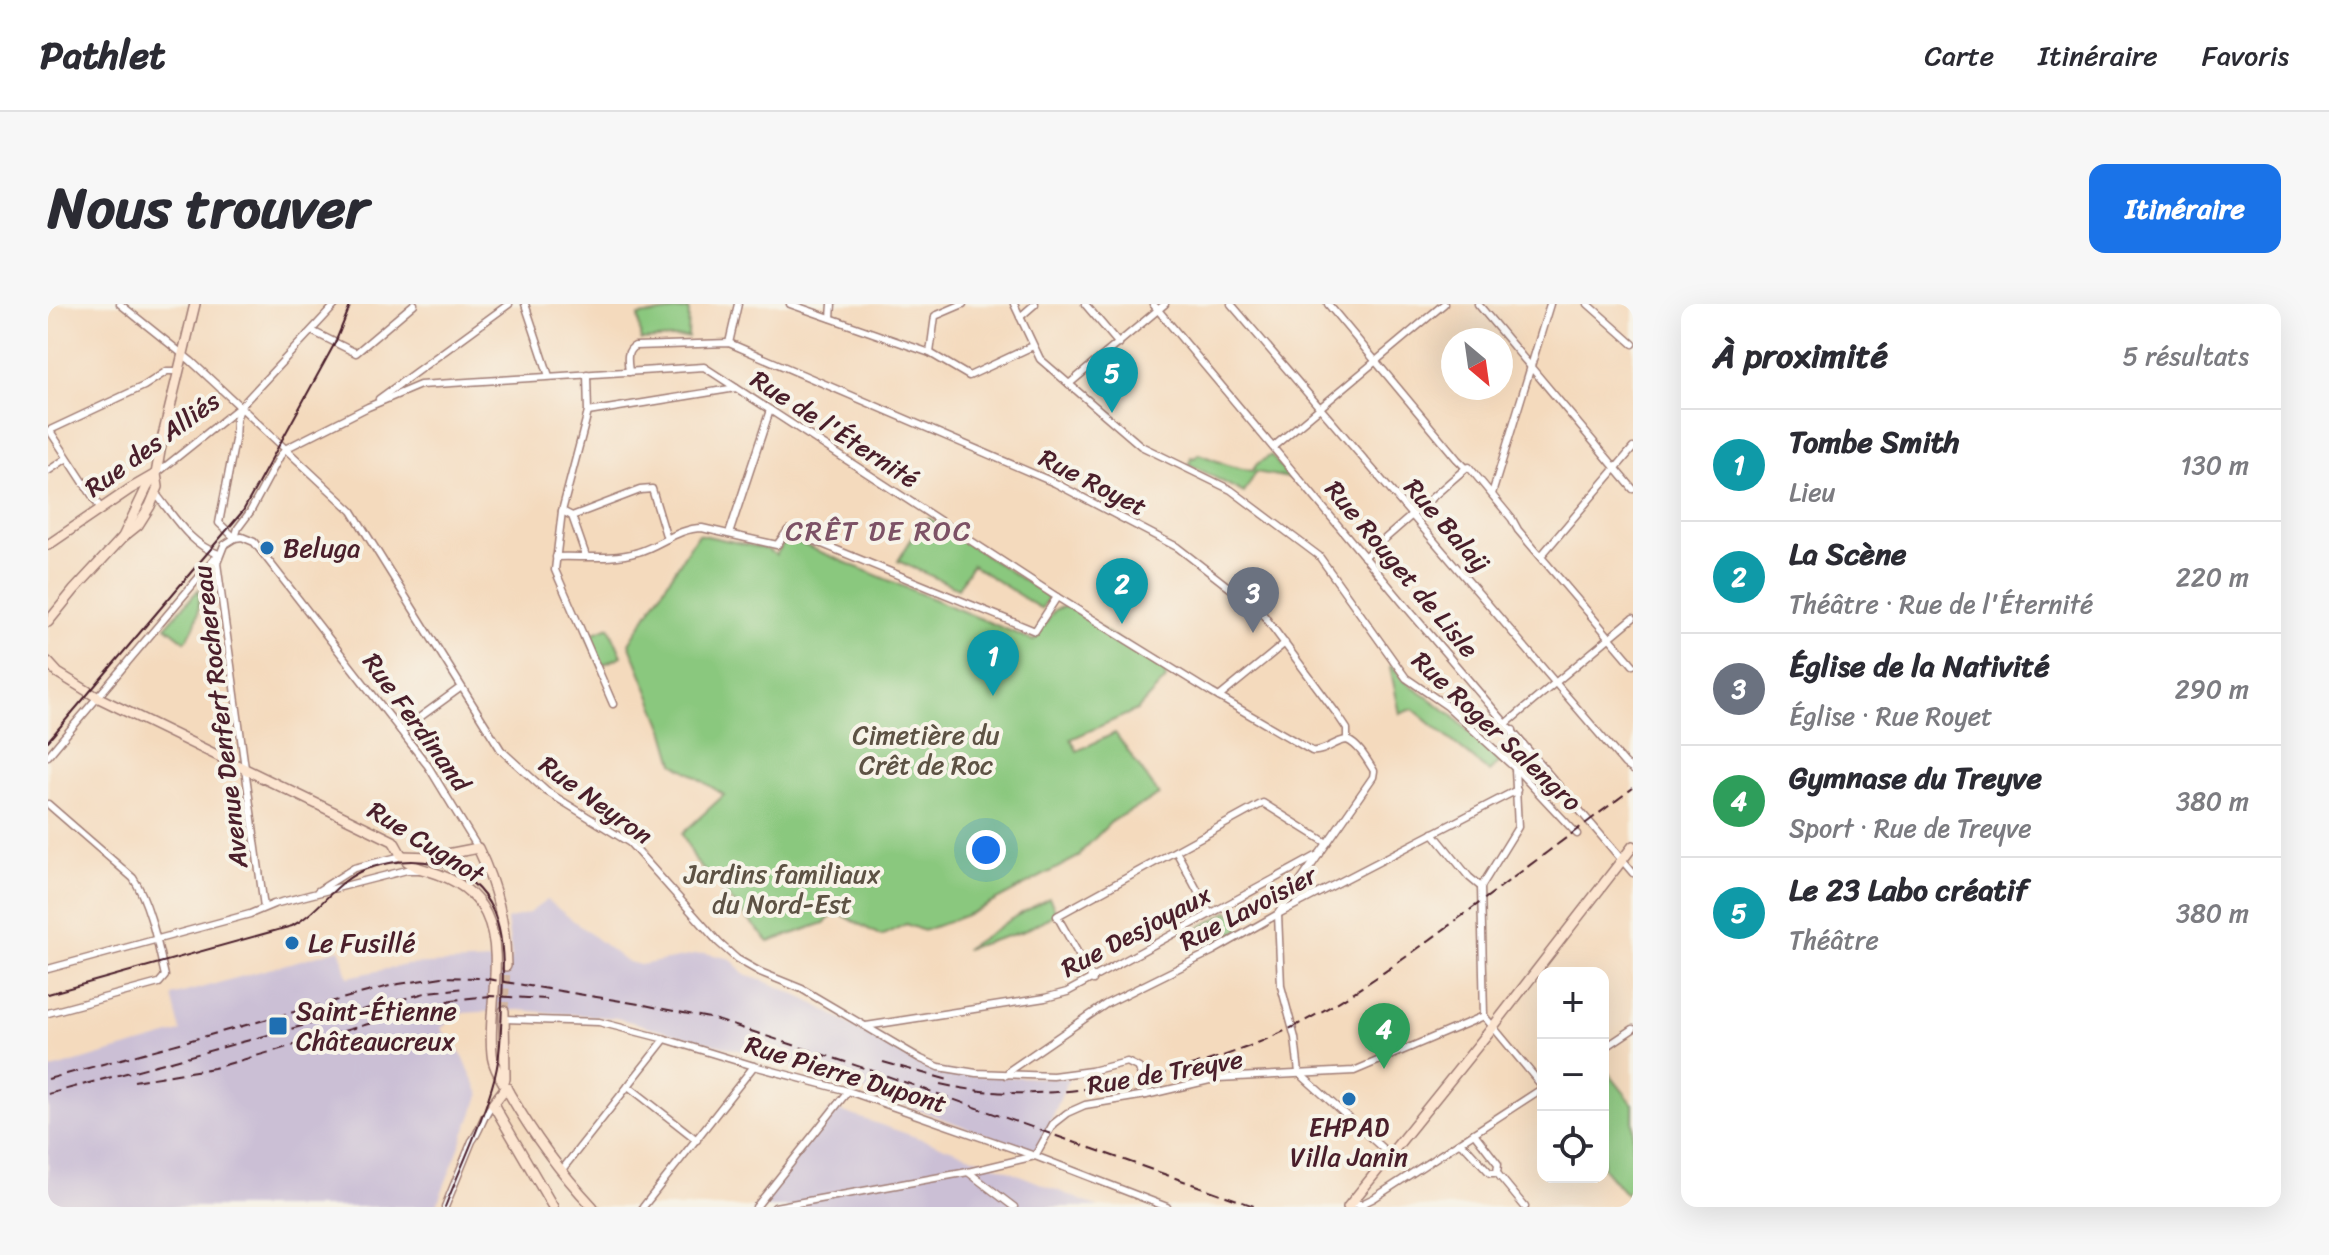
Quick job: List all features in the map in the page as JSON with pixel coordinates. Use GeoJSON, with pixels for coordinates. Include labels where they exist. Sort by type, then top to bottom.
{"type":"FeatureCollection","features":[{"type":"Feature","properties":{"kind":"main road"},"geometry":{"type":"LineString","coordinates":[[48,622],[123,537],[138,525],[156,494],[156,474],[166,421],[195,304]]}},
{"type":"Feature","properties":{"kind":"main road"},"geometry":{"type":"LineString","coordinates":[[123,537],[156,474]]}},
{"type":"Feature","properties":{"kind":"main road","name":"Rue des Alliés"},"geometry":{"type":"LineString","coordinates":[[48,545],[156,474]]}},
{"type":"Feature","properties":{"kind":"main road","name":"Rue Cugnot"},"geometry":{"type":"LineString","coordinates":[[48,662],[58,673],[97,697],[393,841],[402,856],[421,870],[455,881],[474,895],[491,927],[494,968],[492,1055],[496,1069],[523,1117],[561,1171],[593,1207]]}},
{"type":"Feature","properties":{"kind":"main road"},"geometry":{"type":"LineString","coordinates":[[1353,1204],[1633,846]]}},
{"type":"Feature","properties":{"kind":"main road"},"geometry":{"type":"LineString","coordinates":[[402,856],[432,857],[478,848]]}},
{"type":"Feature","properties":{"kind":"main road","name":"Rue Ferdinand"},"geometry":{"type":"LineString","coordinates":[[478,848],[503,927],[506,966]]}},
{"type":"Feature","properties":{"kind":"main road"},"geometry":{"type":"LineString","coordinates":[[504,1015],[506,1087],[493,1104],[553,1207]]}},
{"type":"Feature","properties":{"kind":"street","name":"Rue Neyron"},"geometry":{"type":"LineString","coordinates":[[120,304],[183,354],[352,511],[501,750],[546,791],[630,843],[737,959],[802,989],[930,1064],[976,1073],[1053,1076],[1127,1062],[1139,1068],[1146,1095]]}},
{"type":"Feature","properties":{"kind":"street","name":"Rue des Alliés"},"geometry":{"type":"LineString","coordinates":[[156,474],[241,406],[336,304]]}},
{"type":"Feature","properties":{"kind":"street"},"geometry":{"type":"LineString","coordinates":[[312,331],[356,353],[414,304]]}},
{"type":"Feature","properties":{"kind":"street"},"geometry":{"type":"LineString","coordinates":[[368,407],[509,304]]}},
{"type":"Feature","properties":{"kind":"street"},"geometry":{"type":"LineString","coordinates":[[525,304],[549,376]]}},
{"type":"Feature","properties":{"kind":"street"},"geometry":{"type":"LineString","coordinates":[[729,343],[738,304]]}},
{"type":"Feature","properties":{"kind":"street"},"geometry":{"type":"LineString","coordinates":[[790,304],[930,353],[969,376],[1033,346]]}},
{"type":"Feature","properties":{"kind":"street"},"geometry":{"type":"LineString","coordinates":[[831,318],[832,304]]}},
{"type":"Feature","properties":{"kind":"street"},"geometry":{"type":"LineString","coordinates":[[930,353],[935,316],[963,304]]}},
{"type":"Feature","properties":{"kind":"street","name":"Rue Roger Salengro"},"geometry":{"type":"LineString","coordinates":[[1014,304],[1040,359],[1141,446],[1231,490],[1319,556],[1406,678],[1447,706],[1517,770],[1577,834]]}},
{"type":"Feature","properties":{"kind":"street"},"geometry":{"type":"LineString","coordinates":[[1020,317],[1035,304]]}},
{"type":"Feature","properties":{"kind":"street"},"geometry":{"type":"LineString","coordinates":[[1085,304],[1119,344]]}},
{"type":"Feature","properties":{"kind":"street"},"geometry":{"type":"LineString","coordinates":[[1069,384],[1119,344],[1156,307],[1165,304]]}},
{"type":"Feature","properties":{"kind":"street","name":"Rue Balaÿ"},"geometry":{"type":"LineString","coordinates":[[1231,304],[1633,770]]}},
{"type":"Feature","properties":{"kind":"street"},"geometry":{"type":"LineString","coordinates":[[1328,304],[1466,468],[1469,467],[1492,494],[1607,640],[1633,665]]}},
{"type":"Feature","properties":{"kind":"street"},"geometry":{"type":"LineString","coordinates":[[1273,447],[1444,304]]}},
{"type":"Feature","properties":{"kind":"street"},"geometry":{"type":"LineString","coordinates":[[1478,304],[1633,489]]}},
{"type":"Feature","properties":{"kind":"street"},"geometry":{"type":"LineString","coordinates":[[1492,494],[1550,304]]}},
{"type":"Feature","properties":{"kind":"street"},"geometry":{"type":"LineString","coordinates":[[1588,304],[1633,344]]}},
{"type":"Feature","properties":{"kind":"street","name":"Rue Rouget de Lisle"},"geometry":{"type":"LineString","coordinates":[[1156,307],[1633,873]]}},
{"type":"Feature","properties":{"kind":"street","name":"Rue Royet"},"geometry":{"type":"LineString","coordinates":[[629,372],[628,352],[635,346],[729,343],[1055,483],[1177,547],[1262,613],[1343,723],[1347,729],[1347,740],[1357,746],[1373,769],[1372,779],[1327,843]]}},
{"type":"Feature","properties":{"kind":"street","name":"Rue de l'Éternité"},"geometry":{"type":"LineString","coordinates":[[629,372],[704,367],[1057,597],[1312,751],[1347,740]]}},
{"type":"Feature","properties":{"kind":"street"},"geometry":{"type":"LineString","coordinates":[[101,509],[49,431],[144,386],[167,371],[179,371]]}},
{"type":"Feature","properties":{"kind":"street"},"geometry":{"type":"LineString","coordinates":[[287,448],[420,385],[629,372]]}},
{"type":"Feature","properties":{"kind":"street"},"geometry":{"type":"LineString","coordinates":[[587,374],[588,412],[562,511],[555,570],[613,704]]}},
{"type":"Feature","properties":{"kind":"street"},"geometry":{"type":"LineString","coordinates":[[588,412],[736,388]]}},
{"type":"Feature","properties":{"kind":"street"},"geometry":{"type":"LineString","coordinates":[[235,538],[219,523],[235,440],[236,419],[241,406]]}},
{"type":"Feature","properties":{"kind":"street"},"geometry":{"type":"LineString","coordinates":[[729,534],[770,410]]}},
{"type":"Feature","properties":{"kind":"street","name":"Avenue Denfert Rochereau"},"geometry":{"type":"LineString","coordinates":[[264,907],[217,563],[224,545],[235,538],[238,528],[287,448]]}},
{"type":"Feature","properties":{"kind":"street"},"geometry":{"type":"LineString","coordinates":[[1541,556],[1633,448]]}},
{"type":"Feature","properties":{"kind":"street"},"geometry":{"type":"LineString","coordinates":[[48,471],[67,458]]}},
{"type":"Feature","properties":{"kind":"street"},"geometry":{"type":"LineString","coordinates":[[1364,557],[1466,468]]}},
{"type":"Feature","properties":{"kind":"street"},"geometry":{"type":"LineString","coordinates":[[572,516],[640,490],[652,489],[667,539]]}},
{"type":"Feature","properties":{"kind":"street"},"geometry":{"type":"LineString","coordinates":[[48,756],[219,554],[191,538],[156,494]]}},
{"type":"Feature","properties":{"kind":"street"},"geometry":{"type":"LineString","coordinates":[[562,511],[572,516],[586,556]]}},
{"type":"Feature","properties":{"kind":"street"},"geometry":{"type":"LineString","coordinates":[[556,557],[607,557],[638,552],[690,528],[777,545],[788,530],[1035,631],[1057,597]]}},
{"type":"Feature","properties":{"kind":"street","name":"Rue Ferdinand"},"geometry":{"type":"LineString","coordinates":[[235,538],[242,537],[254,542],[428,766],[478,848]]}},
{"type":"Feature","properties":{"kind":"street"},"geometry":{"type":"LineString","coordinates":[[1507,723],[1633,618]]}},
{"type":"Feature","properties":{"kind":"street"},"geometry":{"type":"LineString","coordinates":[[1219,697],[1285,643]]}},
{"type":"Feature","properties":{"kind":"street"},"geometry":{"type":"LineString","coordinates":[[401,731],[460,688]]}},
{"type":"Feature","properties":{"kind":"street"},"geometry":{"type":"LineString","coordinates":[[1513,730],[1518,827],[1481,887],[1484,1016],[1537,1080]]}},
{"type":"Feature","properties":{"kind":"street","name":"Rue Lavoisier"},"geometry":{"type":"LineString","coordinates":[[1006,1075],[1106,1004],[1213,951],[1517,790]]}},
{"type":"Feature","properties":{"kind":"street"},"geometry":{"type":"LineString","coordinates":[[1093,980],[1057,916],[1263,803],[1327,843],[1278,914],[1281,986],[1295,1038],[1299,1073],[1391,1156]]}},
{"type":"Feature","properties":{"kind":"street"},"geometry":{"type":"LineString","coordinates":[[48,804],[133,878],[140,888],[165,976],[163,980],[48,1013]]}},
{"type":"Feature","properties":{"kind":"street"},"geometry":{"type":"LineString","coordinates":[[1563,819],[1578,807]]}},
{"type":"Feature","properties":{"kind":"street"},"geometry":{"type":"LineString","coordinates":[[1433,833],[1481,887]]}},
{"type":"Feature","properties":{"kind":"street"},"geometry":{"type":"LineString","coordinates":[[1176,851],[1210,914]]}},
{"type":"Feature","properties":{"kind":"street","name":"Rue Desjoyaux"},"geometry":{"type":"LineString","coordinates":[[866,1026],[1060,995],[1093,980],[1320,854]]}},
{"type":"Feature","properties":{"kind":"street"},"geometry":{"type":"LineString","coordinates":[[313,894],[354,868],[402,856]]}},
{"type":"Feature","properties":{"kind":"street"},"geometry":{"type":"LineString","coordinates":[[48,969],[250,914],[264,907],[407,870],[421,870]]}},
{"type":"Feature","properties":{"kind":"street","name":"Rue Pierre Dupont"},"geometry":{"type":"LineString","coordinates":[[504,1015],[599,1022],[848,1091],[1035,1156],[1167,1207]]}},
{"type":"Feature","properties":{"kind":"street","name":"Rue de Treyve"},"geometry":{"type":"LineString","coordinates":[[1035,1156],[1053,1124],[1085,1105],[1218,1078],[1354,1071],[1484,1016]]}},
{"type":"Feature","properties":{"kind":"street"},"geometry":{"type":"LineString","coordinates":[[1609,1045],[1633,1029]]}},
{"type":"Feature","properties":{"kind":"street"},"geometry":{"type":"LineString","coordinates":[[561,1171],[665,1039]]}},
{"type":"Feature","properties":{"kind":"street"},"geometry":{"type":"LineString","coordinates":[[643,1207],[754,1066]]}},
{"type":"Feature","properties":{"kind":"street"},"geometry":{"type":"LineString","coordinates":[[628,1086],[697,1140]]}},
{"type":"Feature","properties":{"kind":"street"},"geometry":{"type":"LineString","coordinates":[[758,1207],[848,1091]]}},
{"type":"Feature","properties":{"kind":"street"},"geometry":{"type":"LineString","coordinates":[[1353,1204],[1362,1204],[1374,1198],[1537,1091]]}},
{"type":"Feature","properties":{"kind":"street"},"geometry":{"type":"LineString","coordinates":[[445,1207],[472,1141],[493,1104]]}},
{"type":"Feature","properties":{"kind":"street"},"geometry":{"type":"LineString","coordinates":[[1474,1133],[1498,1164],[1497,1173],[1525,1207]]}},
{"type":"Feature","properties":{"kind":"street"},"geometry":{"type":"LineString","coordinates":[[1459,1143],[1490,1173],[1497,1173]]}},
{"type":"Feature","properties":{"kind":"street"},"geometry":{"type":"LineString","coordinates":[[775,1207],[968,1172],[1035,1156]]}},
{"type":"Feature","properties":{"kind":"street"},"geometry":{"type":"LineString","coordinates":[[968,1172],[1014,1207]]}},
{"type":"Feature","properties":{"kind":"shaded area"},"geometry":{"type":"Polygon","coordinates":[[[547,900],[625,961],[640,965],[705,953],[731,959],[744,974],[807,1000],[924,1067],[976,1076],[1069,1078],[1037,1153],[855,1087],[745,1052],[616,1018],[518,1010],[462,1013],[441,1028],[463,1057],[480,1094],[436,1207],[48,1207],[48,1070],[181,1032],[172,996],[340,949],[348,977],[406,965],[512,960],[507,920],[529,913],[547,900]]]}},
{"type":"Feature","properties":{"kind":"shaded area"},"geometry":{"type":"Polygon","coordinates":[[[832,1108],[988,1162],[1098,1207],[755,1207],[832,1108]]]}},
{"type":"Feature","properties":{"kind":"green space"},"geometry":{"type":"Polygon","coordinates":[[[689,309],[688,337],[641,340],[638,316],[689,309]]]}},
{"type":"Feature","properties":{"kind":"green space"},"geometry":{"type":"Polygon","coordinates":[[[1199,454],[1252,471],[1271,455],[1289,478],[1256,472],[1244,493],[1189,464],[1191,457],[1199,454]]]}},
{"type":"Feature","properties":{"kind":"green space"},"geometry":{"type":"Polygon","coordinates":[[[929,518],[1049,597],[1041,609],[972,565],[958,588],[898,561],[923,520],[926,522],[929,518]]]}},
{"type":"Feature","properties":{"kind":"green space","name":"Cimetière du Crêt de Roc"},"geometry":{"type":"Polygon","coordinates":[[[698,534],[766,549],[776,555],[787,538],[1034,641],[1053,612],[1066,606],[1164,669],[1166,679],[1137,710],[1071,739],[1077,751],[1115,733],[1159,795],[1112,821],[1080,856],[972,913],[923,931],[906,924],[881,936],[837,912],[824,923],[769,942],[697,863],[682,834],[724,795],[674,763],[665,732],[629,643],[698,534]]]}},
{"type":"Feature","properties":{"kind":"green space"},"geometry":{"type":"Polygon","coordinates":[[[199,589],[197,617],[185,641],[166,626],[199,589]]]}},
{"type":"Feature","properties":{"kind":"green space"},"geometry":{"type":"Polygon","coordinates":[[[609,627],[622,656],[600,666],[587,636],[609,627]]]}},
{"type":"Feature","properties":{"kind":"green space"},"geometry":{"type":"Polygon","coordinates":[[[1392,665],[1403,680],[1451,714],[1500,762],[1489,772],[1413,709],[1400,714],[1392,665]]]}},
{"type":"Feature","properties":{"kind":"green space"},"geometry":{"type":"Polygon","coordinates":[[[1049,898],[1057,913],[1024,931],[965,949],[1016,916],[1049,898]]]}},
{"type":"Feature","properties":{"kind":"green space"},"geometry":{"type":"Polygon","coordinates":[[[1229,911],[1235,915],[1241,929],[1209,946],[1199,928],[1229,911]]]}},
{"type":"Feature","properties":{"kind":"green space"},"geometry":{"type":"Polygon","coordinates":[[[1609,1074],[1633,1104],[1633,1187],[1625,1194],[1609,1175],[1609,1074]]]}},
{"type":"Feature","properties":{"kind":"tunnel"},"geometry":{"type":"LineString","coordinates":[[504,1011],[506,966]]}},
{"type":"Feature","properties":{"kind":"tram line"},"geometry":{"type":"LineString","coordinates":[[48,741],[243,511],[335,343],[351,304]]}},
{"type":"Feature","properties":{"kind":"tram line"},"geometry":{"type":"LineString","coordinates":[[48,994],[292,926],[347,880],[369,868],[414,861],[437,864],[458,873],[474,884],[486,898],[499,930],[503,966],[501,1021],[498,1058],[490,1093],[445,1207]]}},
{"type":"Feature","properties":{"kind":"railway"},"geometry":{"type":"LineString","coordinates":[[940,1084],[1010,1093],[1079,1090],[1170,1072],[1256,1044],[1297,1025],[1380,975],[1633,788]]}},
{"type":"Feature","properties":{"kind":"railway"},"geometry":{"type":"LineString","coordinates":[[48,1079],[393,985],[442,977],[481,978],[714,1019],[876,1072],[1257,1207]]}},
{"type":"Feature","properties":{"kind":"railway"},"geometry":{"type":"LineString","coordinates":[[48,1094],[429,992],[466,988]]}},
{"type":"Feature","properties":{"kind":"railway"},"geometry":{"type":"LineString","coordinates":[[134,1081],[214,1068],[452,1000],[490,996],[547,999]]}},
{"type":"Feature","properties":{"kind":"railway"},"geometry":{"type":"LineString","coordinates":[[883,1062],[952,1081]]}},
{"type":"Feature","properties":{"kind":"place","name":"Le 23 Labo créatif"},"geometry":{"type":"Point","coordinates":[1112,413]}},
{"type":"Feature","properties":{"kind":"place","name":"Beluga"},"geometry":{"type":"Point","coordinates":[267,548]}},
{"type":"Feature","properties":{"kind":"place","name":"La Scène"},"geometry":{"type":"Point","coordinates":[1122,624]}},
{"type":"Feature","properties":{"kind":"place","name":"Église de la Nativité"},"geometry":{"type":"Point","coordinates":[1253,633]}},
{"type":"Feature","properties":{"kind":"place","name":"Tombe Smith"},"geometry":{"type":"Point","coordinates":[993,696]}},
{"type":"Feature","properties":{"kind":"place","name":"Le Fusillé"},"geometry":{"type":"Point","coordinates":[292,943]}},
{"type":"Feature","properties":{"kind":"place","name":"Saint-Étienne Châteaucreux"},"geometry":{"type":"Point","coordinates":[278,1026]}},
{"type":"Feature","properties":{"kind":"place","name":"Gymnase du Treyve"},"geometry":{"type":"Point","coordinates":[1384,1069]}},
{"type":"Feature","properties":{"kind":"place","name":"EHPAD Villa Janin"},"geometry":{"type":"Point","coordinates":[1349,1099]}},
{"type":"Feature","properties":{"kind":"district","name":"CRÊT DE ROC"},"geometry":{"type":"Point","coordinates":[879,530]}},
{"type":"Feature","properties":{"kind":"park label","name":"Jardins familiaux du Nord-Est"},"geometry":{"type":"Point","coordinates":[782,889]}}]}
